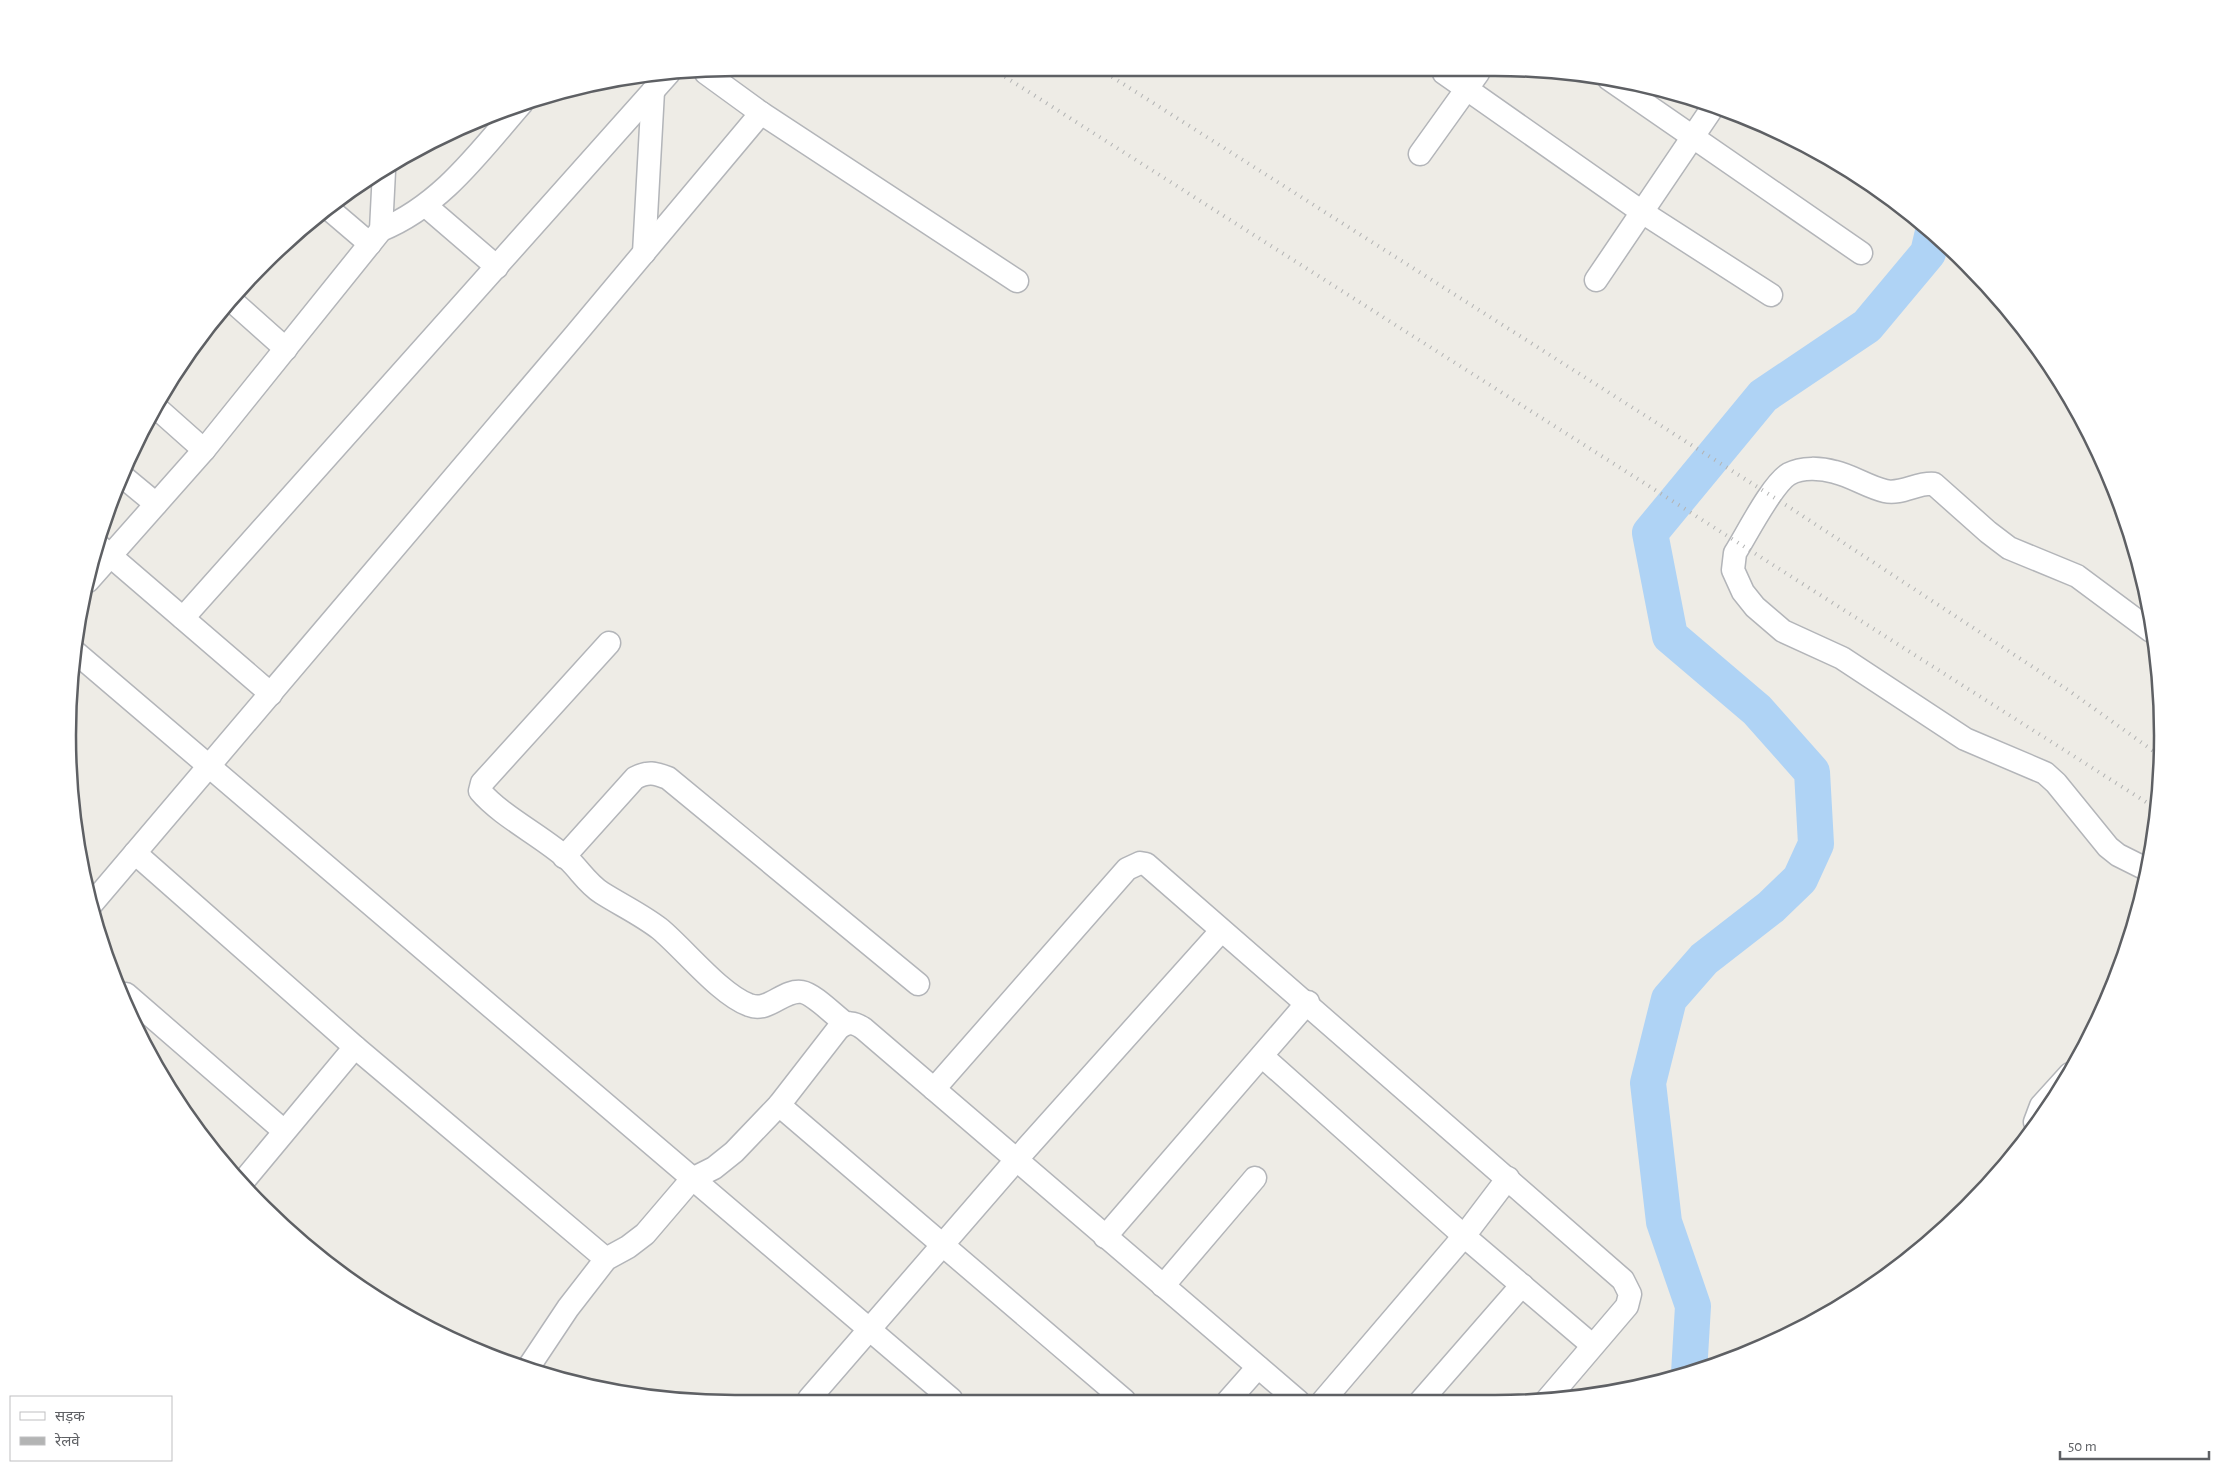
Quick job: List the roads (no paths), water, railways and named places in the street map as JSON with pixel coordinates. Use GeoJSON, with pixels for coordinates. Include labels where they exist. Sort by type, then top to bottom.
{"type":"FeatureCollection","features":[{"type":"Feature","properties":{"kind":"street"},"geometry":{"type":"LineString","coordinates":[[1454,76],[1472,81],[1642,212],[1771,295]]}},
{"type":"Feature","properties":{"kind":"street"},"geometry":{"type":"LineString","coordinates":[[712,77],[761,113],[1017,281]]}},
{"type":"Feature","properties":{"kind":"street"},"geometry":{"type":"LineString","coordinates":[[184,618],[662,81]]}},
{"type":"Feature","properties":{"kind":"street"},"geometry":{"type":"LineString","coordinates":[[1420,154],[1472,81]]}},
{"type":"Feature","properties":{"kind":"street"},"geometry":{"type":"LineString","coordinates":[[1625,89],[1692,138],[1861,253]]}},
{"type":"Feature","properties":{"kind":"street"},"geometry":{"type":"LineString","coordinates":[[644,253],[653,91]]}},
{"type":"Feature","properties":{"kind":"street"},"geometry":{"type":"LineString","coordinates":[[1596,280],[1709,112]]}},
{"type":"Feature","properties":{"kind":"street"},"geometry":{"type":"LineString","coordinates":[[97,898],[761,113]]}},
{"type":"Feature","properties":{"kind":"street"},"geometry":{"type":"LineString","coordinates":[[271,694],[104,550],[156,504],[204,450],[376,237],[426,206],[455,179],[510,116]]}},
{"type":"Feature","properties":{"kind":"street"},"geometry":{"type":"LineString","coordinates":[[376,237],[383,179]]}},
{"type":"Feature","properties":{"kind":"street"},"geometry":{"type":"LineString","coordinates":[[426,206],[497,267]]}},
{"type":"Feature","properties":{"kind":"street"},"geometry":{"type":"LineString","coordinates":[[334,212],[376,237]]}},
{"type":"Feature","properties":{"kind":"street"},"geometry":{"type":"LineString","coordinates":[[237,305],[286,348]]}},
{"type":"Feature","properties":{"kind":"street"},"geometry":{"type":"LineString","coordinates":[[162,412],[204,450]]}},
{"type":"Feature","properties":{"kind":"street"},"geometry":{"type":"LineString","coordinates":[[2141,866],[2108,847],[2056,783],[2045,773],[1965,739],[1842,658],[1783,631],[1749,601],[1739,585],[1733,562],[1735,553],[1777,484],[1789,474],[1802,470],[1817,469],[1834,471],[1887,491],[1926,483],[1934,484],[2009,548],[2077,576],[2144,626]]}},
{"type":"Feature","properties":{"kind":"street"},"geometry":{"type":"LineString","coordinates":[[128,479],[156,504]]}},
{"type":"Feature","properties":{"kind":"street"},"geometry":{"type":"LineString","coordinates":[[609,643],[480,787],[484,795],[564,857],[594,888],[658,927],[725,991],[738,1000],[750,1006],[762,1007],[791,993],[802,992],[812,997],[845,1023]]}},
{"type":"Feature","properties":{"kind":"street"},"geometry":{"type":"LineString","coordinates":[[81,657],[946,1395]]}},
{"type":"Feature","properties":{"kind":"street"},"geometry":{"type":"LineString","coordinates":[[564,857],[635,778],[645,773],[656,773],[668,778],[918,984]]}},
{"type":"Feature","properties":{"kind":"street"},"geometry":{"type":"LineString","coordinates":[[136,853],[355,1047],[606,1259]]}},
{"type":"Feature","properties":{"kind":"street"},"geometry":{"type":"LineString","coordinates":[[934,1089],[1132,865],[1146,864],[1155,870],[1221,931],[1308,1002],[1618,1274],[1629,1288],[1630,1294],[1627,1306],[1592,1345],[1573,1372],[1555,1391]]}},
{"type":"Feature","properties":{"kind":"street"},"geometry":{"type":"LineString","coordinates":[[812,1395],[942,1244],[1221,931]]}},
{"type":"Feature","properties":{"kind":"street"},"geometry":{"type":"LineString","coordinates":[[131,998],[284,1131]]}},
{"type":"Feature","properties":{"kind":"street"},"geometry":{"type":"LineString","coordinates":[[1105,1237],[1308,1002]]}},
{"type":"Feature","properties":{"kind":"street"},"geometry":{"type":"LineString","coordinates":[[532,1362],[568,1308],[606,1259],[628,1247],[645,1234],[692,1179],[714,1168],[734,1152],[779,1105],[838,1029],[845,1023],[851,1022],[864,1029],[1291,1395]]}},
{"type":"Feature","properties":{"kind":"street"},"geometry":{"type":"LineString","coordinates":[[247,1177],[355,1047]]}},
{"type":"Feature","properties":{"kind":"street"},"geometry":{"type":"LineString","coordinates":[[1262,1056],[1464,1236],[1592,1345]]}},
{"type":"Feature","properties":{"kind":"street"},"geometry":{"type":"LineString","coordinates":[[779,1105],[1118,1395]]}},
{"type":"Feature","properties":{"kind":"street"},"geometry":{"type":"LineString","coordinates":[[1163,1286],[1256,1178]]}},
{"type":"Feature","properties":{"kind":"street"},"geometry":{"type":"LineString","coordinates":[[1328,1395],[1464,1236],[1508,1178]]}},
{"type":"Feature","properties":{"kind":"street"},"geometry":{"type":"LineString","coordinates":[[1426,1395],[1522,1286]]}},
{"type":"Feature","properties":{"kind":"street"},"geometry":{"type":"LineString","coordinates":[[1233,1395],[1258,1367]]}},
{"type":"Feature","properties":{"kind":"waterway"},"geometry":{"type":"LineString","coordinates":[[1689,1365],[1693,1306],[1664,1222],[1648,1083],[1669,999],[1704,959],[1771,907],[1800,879],[1816,844],[1812,772],[1757,710],[1670,636],[1650,533],[1763,396],[1867,326],[1928,253],[1931,242]]}},
{"type":"Feature","properties":{"kind":"railway"},"geometry":{"type":"LineString","coordinates":[[1004,76],[2150,804]]}},
{"type":"Feature","properties":{"kind":"railway"},"geometry":{"type":"LineString","coordinates":[[1111,76],[1789,507],[2068,690],[2153,751]]}}]}
